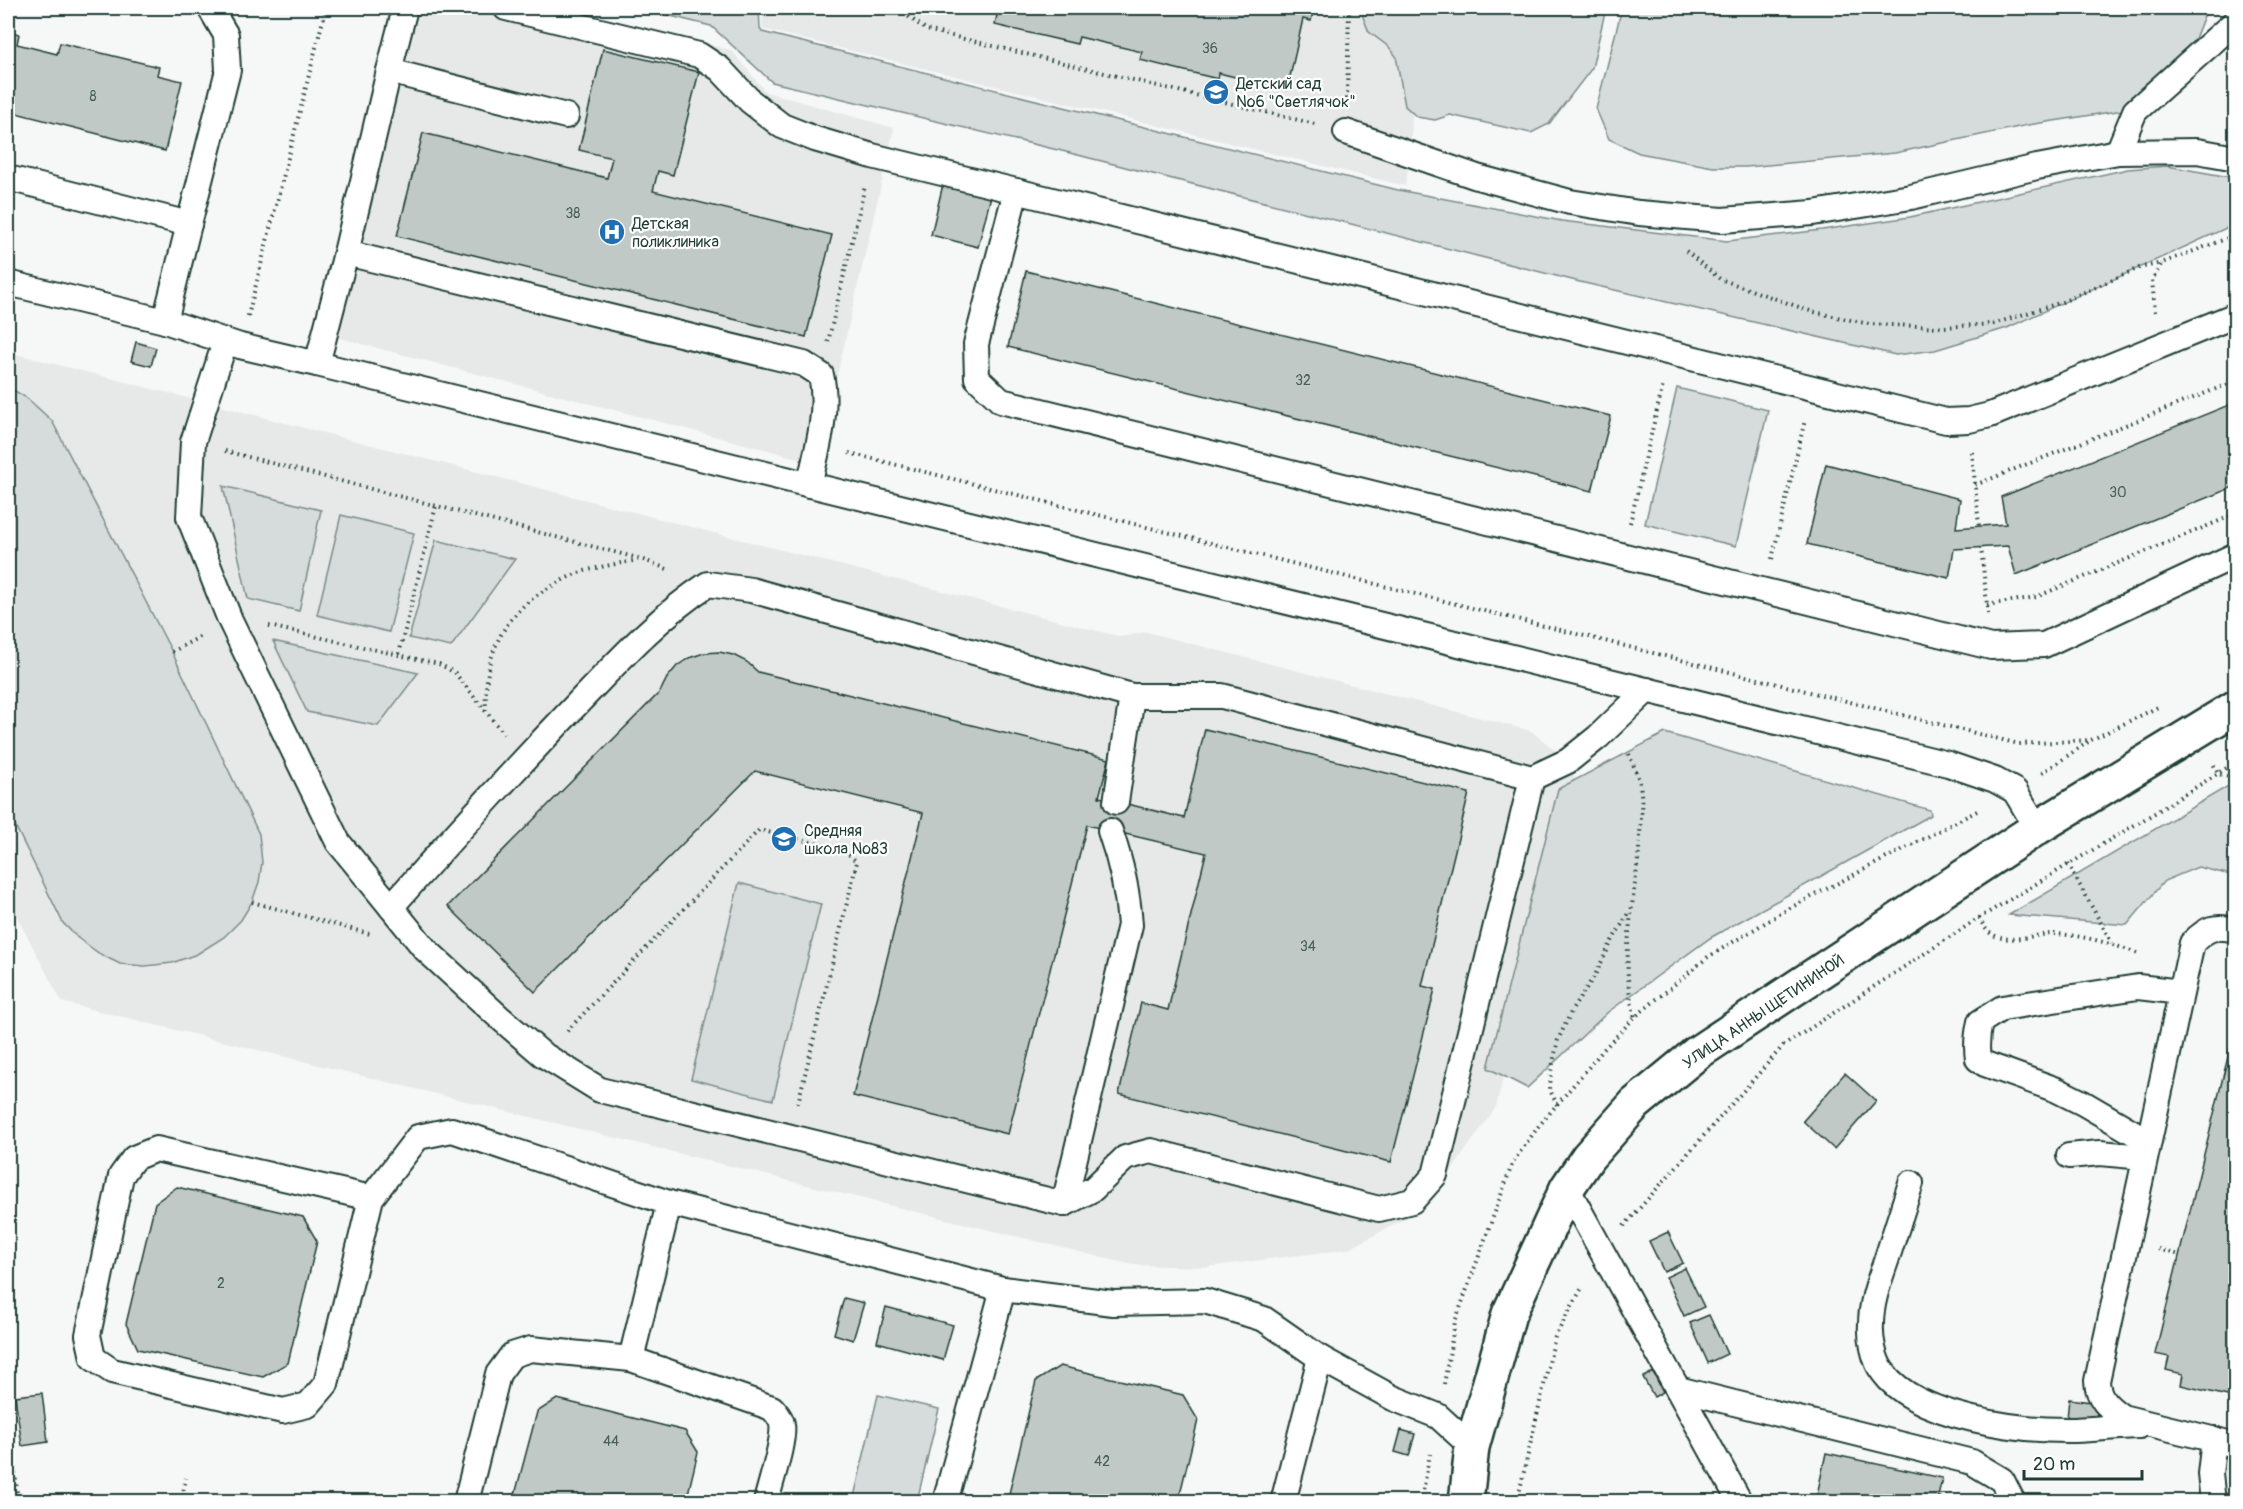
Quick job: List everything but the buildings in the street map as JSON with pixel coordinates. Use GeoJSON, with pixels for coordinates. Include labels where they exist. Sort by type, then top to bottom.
{"type":"FeatureCollection","features":[{"type":"Feature","properties":{"kind":"main road","name":"УЛИЦА АННЫ ЩЕТИНИНОЙ"},"geometry":{"type":"LineString","coordinates":[[1466,1502],[1473,1447],[1509,1314],[1567,1188],[1588,1157],[1635,1104],[1697,1053],[2037,828],[2235,707]]}},
{"type":"Feature","properties":{"kind":"lane"},"geometry":{"type":"LineString","coordinates":[[165,321],[228,70],[226,35],[210,8]]}},
{"type":"Feature","properties":{"kind":"lane"},"geometry":{"type":"LineString","coordinates":[[317,364],[405,8]]}},
{"type":"Feature","properties":{"kind":"lane"},"geometry":{"type":"LineString","coordinates":[[506,8],[699,55],[720,69],[750,101],[782,126],[815,139],[872,156],[1946,421],[1969,420],[2022,403],[2235,315]]}},
{"type":"Feature","properties":{"kind":"lane"},"geometry":{"type":"LineString","coordinates":[[2118,152],[2135,111],[2235,21]]}},
{"type":"Feature","properties":{"kind":"lane"},"geometry":{"type":"LineString","coordinates":[[389,70],[566,116]]}},
{"type":"Feature","properties":{"kind":"lane"},"geometry":{"type":"LineString","coordinates":[[1346,132],[1477,177],[1570,202],[1639,213],[1722,220],[1813,213],[1911,197],[2037,167],[2118,152],[2197,151],[2235,158]]}},
{"type":"Feature","properties":{"kind":"lane"},"geometry":{"type":"LineString","coordinates":[[8,178],[189,224]]}},
{"type":"Feature","properties":{"kind":"lane"},"geometry":{"type":"LineString","coordinates":[[1016,191],[976,344],[977,378],[1001,401],[1991,647],[2044,645],[2235,555]]}},
{"type":"Feature","properties":{"kind":"lane"},"geometry":{"type":"LineString","coordinates":[[346,253],[804,364],[821,375],[824,390],[819,445],[809,485]]}},
{"type":"Feature","properties":{"kind":"lane"},"geometry":{"type":"LineString","coordinates":[[8,283],[165,321],[232,344],[1948,764],[1995,780],[2015,791],[2037,828]]}},
{"type":"Feature","properties":{"kind":"lane"},"geometry":{"type":"LineString","coordinates":[[232,344],[193,442],[189,517],[230,620],[338,842],[425,949],[544,1056],[600,1090],[1064,1204],[1093,1189],[1125,1158],[1151,1151],[1379,1209],[1412,1201],[1435,1175],[1532,778]]}},
{"type":"Feature","properties":{"kind":"lane"},"geometry":{"type":"LineString","coordinates":[[391,906],[524,759],[639,639],[684,600],[708,584],[751,590],[1132,696],[1222,696],[1532,778],[1568,761],[1647,690]]}},
{"type":"Feature","properties":{"kind":"lane"},"geometry":{"type":"LineString","coordinates":[[1116,802],[1132,696]]}},
{"type":"Feature","properties":{"kind":"lane"},"geometry":{"type":"LineString","coordinates":[[1064,1204],[1130,925],[1129,902],[1120,858],[1110,831]]}},
{"type":"Feature","properties":{"kind":"lane"},"geometry":{"type":"LineString","coordinates":[[2213,1502],[2210,1474],[2224,1442],[2122,1417],[2108,1407],[2098,1394],[2097,1382],[2192,943],[2206,930],[2223,927],[2235,930]]}},
{"type":"Feature","properties":{"kind":"lane"},"geometry":{"type":"LineString","coordinates":[[2146,1149],[2083,1102],[2057,1090],[1984,1065],[1978,1059],[1976,1042],[1980,1022],[2002,1008],[2138,987],[2181,992]]}},
{"type":"Feature","properties":{"kind":"lane"},"geometry":{"type":"LineString","coordinates":[[371,1198],[156,1149],[134,1158],[121,1176],[88,1335],[93,1358],[112,1371],[283,1410],[308,1405],[326,1384],[371,1198],[418,1137],[452,1130],[669,1203],[1003,1289],[1113,1303],[1205,1300],[1264,1319],[1320,1358],[1393,1398],[1438,1416],[1473,1447]]}},
{"type":"Feature","properties":{"kind":"lane"},"geometry":{"type":"LineString","coordinates":[[2069,1156],[2146,1149]]}},
{"type":"Feature","properties":{"kind":"lane"},"geometry":{"type":"LineString","coordinates":[[1911,1183],[1873,1301],[1870,1326],[1874,1348],[1882,1371],[1890,1380],[1902,1391],[1925,1404],[1957,1415],[2018,1427],[2073,1430],[2153,1425]]}},
{"type":"Feature","properties":{"kind":"lane"},"geometry":{"type":"LineString","coordinates":[[1567,1188],[1740,1502]]}},
{"type":"Feature","properties":{"kind":"lane"},"geometry":{"type":"LineString","coordinates":[[631,1359],[669,1203]]}},
{"type":"Feature","properties":{"kind":"lane"},"geometry":{"type":"LineString","coordinates":[[945,1502],[1003,1289]]}},
{"type":"Feature","properties":{"kind":"lane"},"geometry":{"type":"LineString","coordinates":[[466,1502],[498,1374],[512,1356],[531,1349],[631,1359],[772,1408],[782,1425],[782,1438],[766,1502]]}},
{"type":"Feature","properties":{"kind":"lane"},"geometry":{"type":"LineString","coordinates":[[1283,1502],[1320,1358]]}},
{"type":"Feature","properties":{"kind":"lane"},"geometry":{"type":"LineString","coordinates":[[1678,1389],[1972,1462],[2002,1480],[2013,1502]]}},
{"type":"Feature","properties":{"kind":"path"},"geometry":{"type":"LineString","coordinates":[[232,344],[326,8]]}},
{"type":"Feature","properties":{"kind":"path"},"geometry":{"type":"LineString","coordinates":[[849,8],[868,8]]}},
{"type":"Feature","properties":{"kind":"path"},"geometry":{"type":"LineString","coordinates":[[900,8],[927,30],[1346,132],[1349,8]]}},
{"type":"Feature","properties":{"kind":"path"},"geometry":{"type":"LineString","coordinates":[[821,375],[872,156]]}},
{"type":"Feature","properties":{"kind":"path"},"geometry":{"type":"LineString","coordinates":[[1684,250],[1720,279],[1810,310],[1869,324],[1943,327],[1993,324],[2062,302],[2139,267],[2162,263],[2235,235]]}},
{"type":"Feature","properties":{"kind":"path"},"geometry":{"type":"LineString","coordinates":[[2160,345],[2152,280],[2162,263]]}},
{"type":"Feature","properties":{"kind":"path"},"geometry":{"type":"LineString","coordinates":[[1623,556],[1671,353]]}},
{"type":"Feature","properties":{"kind":"path"},"geometry":{"type":"LineString","coordinates":[[1975,485],[2235,381]]}},
{"type":"Feature","properties":{"kind":"path"},"geometry":{"type":"LineString","coordinates":[[1764,591],[1813,388]]}},
{"type":"Feature","properties":{"kind":"path"},"geometry":{"type":"LineString","coordinates":[[1969,420],[1979,526]]}},
{"type":"Feature","properties":{"kind":"path"},"geometry":{"type":"LineString","coordinates":[[193,442],[641,560],[708,584]]}},
{"type":"Feature","properties":{"kind":"path"},"geometry":{"type":"LineString","coordinates":[[819,445],[2019,744],[2091,740],[2170,702]]}},
{"type":"Feature","properties":{"kind":"path"},"geometry":{"type":"LineString","coordinates":[[399,654],[436,506]]}},
{"type":"Feature","properties":{"kind":"path"},"geometry":{"type":"LineString","coordinates":[[1987,605],[2036,597],[2235,514]]}},
{"type":"Feature","properties":{"kind":"path"},"geometry":{"type":"LineString","coordinates":[[1981,548],[1991,647]]}},
{"type":"Feature","properties":{"kind":"path"},"geometry":{"type":"LineString","coordinates":[[486,712],[485,686],[488,666],[498,638],[512,617],[527,602],[544,590],[586,570],[641,560]]}},
{"type":"Feature","properties":{"kind":"path"},"geometry":{"type":"LineString","coordinates":[[230,620],[259,623],[399,654],[450,669],[524,759]]}},
{"type":"Feature","properties":{"kind":"path"},"geometry":{"type":"LineString","coordinates":[[1616,720],[1639,781],[1641,816],[1639,855],[1631,909],[1628,979],[1635,1017]]}},
{"type":"Feature","properties":{"kind":"path"},"geometry":{"type":"LineString","coordinates":[[1516,1502],[1555,1337],[1602,1251],[1783,1046],[1979,918],[2235,762]]}},
{"type":"Feature","properties":{"kind":"path"},"geometry":{"type":"LineString","coordinates":[[2218,774],[2235,778]]}},
{"type":"Feature","properties":{"kind":"path"},"geometry":{"type":"LineString","coordinates":[[544,1056],[759,830],[844,849],[857,862],[790,1137]]}},
{"type":"Feature","properties":{"kind":"path"},"geometry":{"type":"LineString","coordinates":[[1979,918],[1985,930],[1999,938],[2051,934],[2112,944],[2068,864]]}},
{"type":"Feature","properties":{"kind":"path"},"geometry":{"type":"LineString","coordinates":[[252,902],[425,949]]}},
{"type":"Feature","properties":{"kind":"path"},"geometry":{"type":"LineString","coordinates":[[1557,1106],[1550,1090],[1551,1072],[1558,1040],[1572,1010],[1595,975],[1631,909]]}},
{"type":"Feature","properties":{"kind":"path"},"geometry":{"type":"LineString","coordinates":[[2172,1252],[2180,1254]]}},
{"type":"Feature","properties":{"kind":"path"},"geometry":{"type":"LineString","coordinates":[[8,1407],[18,1502]]}},
{"type":"Feature","properties":{"kind":"path"},"geometry":{"type":"LineString","coordinates":[[181,1502],[186,1478]]}},
{"type":"Feature","properties":{"kind":"shaded area","name":"Детская поликлиника"},"geometry":{"type":"Polygon","coordinates":[[[412,8],[551,8],[731,50],[766,92],[894,128],[817,463],[328,335],[412,8]]]}},
{"type":"Feature","properties":{"kind":"shaded area"},"geometry":{"type":"Polygon","coordinates":[[[638,8],[759,8],[762,32],[1398,190],[1562,221],[1727,241],[1910,217],[2128,169],[2167,166],[2235,178],[2235,224],[2007,328],[1935,350],[1896,355],[1580,282],[1062,151],[772,82],[711,26],[638,8]]]}},
{"type":"Feature","properties":{"kind":"shaded area","name":"Детский сад №6 \"Светлячок\""},"geometry":{"type":"Polygon","coordinates":[[[763,8],[1418,8],[1410,155],[1405,186],[762,29],[763,8]]]}},
{"type":"Feature","properties":{"kind":"shaded area"},"geometry":{"type":"Polygon","coordinates":[[[1363,8],[1606,8],[1592,68],[1549,124],[1531,133],[1450,115],[1435,120],[1417,117],[1405,106],[1396,56],[1389,47],[1369,32],[1363,17],[1363,8]]]}},
{"type":"Feature","properties":{"kind":"shaded area"},"geometry":{"type":"Polygon","coordinates":[[[1622,8],[2211,8],[2204,16],[2180,76],[2149,106],[2028,125],[1895,153],[1746,167],[1713,167],[1639,153],[1609,139],[1596,109],[1622,8]]]}},
{"type":"Feature","properties":{"kind":"shaded area","name":"Средняя школа №83"},"geometry":{"type":"Polygon","coordinates":[[[8,352],[1121,637],[1146,632],[1531,731],[1568,761],[1575,778],[1496,1107],[1426,1207],[1349,1249],[1206,1267],[1133,1265],[62,1002],[8,900],[8,352]]]}},
{"type":"Feature","properties":{"kind":"shaded area"},"geometry":{"type":"Polygon","coordinates":[[[8,387],[27,398],[52,421],[172,652],[259,834],[262,862],[259,882],[252,902],[241,920],[224,937],[197,954],[172,963],[145,966],[120,964],[100,954],[79,939],[63,923],[8,811],[8,387]]]}},
{"type":"Feature","properties":{"kind":"shaded area"},"geometry":{"type":"Polygon","coordinates":[[[1677,388],[1768,410],[1736,546],[1645,524],[1677,388]]]}},
{"type":"Feature","properties":{"kind":"shaded area"},"geometry":{"type":"Polygon","coordinates":[[[223,486],[321,510],[299,611],[248,599],[223,486]]]}},
{"type":"Feature","properties":{"kind":"shaded area"},"geometry":{"type":"Polygon","coordinates":[[[341,515],[414,533],[389,632],[317,615],[341,515]]]}},
{"type":"Feature","properties":{"kind":"shaded area"},"geometry":{"type":"Polygon","coordinates":[[[436,540],[515,559],[451,647],[409,638],[436,540]]]}},
{"type":"Feature","properties":{"kind":"shaded area"},"geometry":{"type":"Polygon","coordinates":[[[273,641],[418,673],[378,726],[307,712],[273,641]]]}},
{"type":"Feature","properties":{"kind":"shaded area"},"geometry":{"type":"Polygon","coordinates":[[[1665,733],[1930,810],[1931,815],[1710,938],[1608,1012],[1527,1088],[1488,1068],[1558,789],[1665,733]]]}},
{"type":"Feature","properties":{"kind":"shaded area"},"geometry":{"type":"Polygon","coordinates":[[[2235,782],[2235,876],[2198,867],[2164,881],[2127,925],[2009,915],[2235,782]]]}},
{"type":"Feature","properties":{"kind":"shaded area"},"geometry":{"type":"Polygon","coordinates":[[[739,883],[821,904],[773,1100],[691,1079],[739,883]]]}},
{"type":"Feature","properties":{"kind":"shaded area"},"geometry":{"type":"Polygon","coordinates":[[[878,1395],[939,1409],[917,1501],[853,1501],[878,1395]]]}},
{"type":"Feature","properties":{"kind":"place","name":"Детский сад №6 \"Светлячок\""},"geometry":{"type":"Point","coordinates":[1216,92]}},
{"type":"Feature","properties":{"kind":"place","name":"Детская поликлиника"},"geometry":{"type":"Point","coordinates":[612,232]}},
{"type":"Feature","properties":{"kind":"place","name":"Средняя школа №83"},"geometry":{"type":"Point","coordinates":[784,839]}}]}
